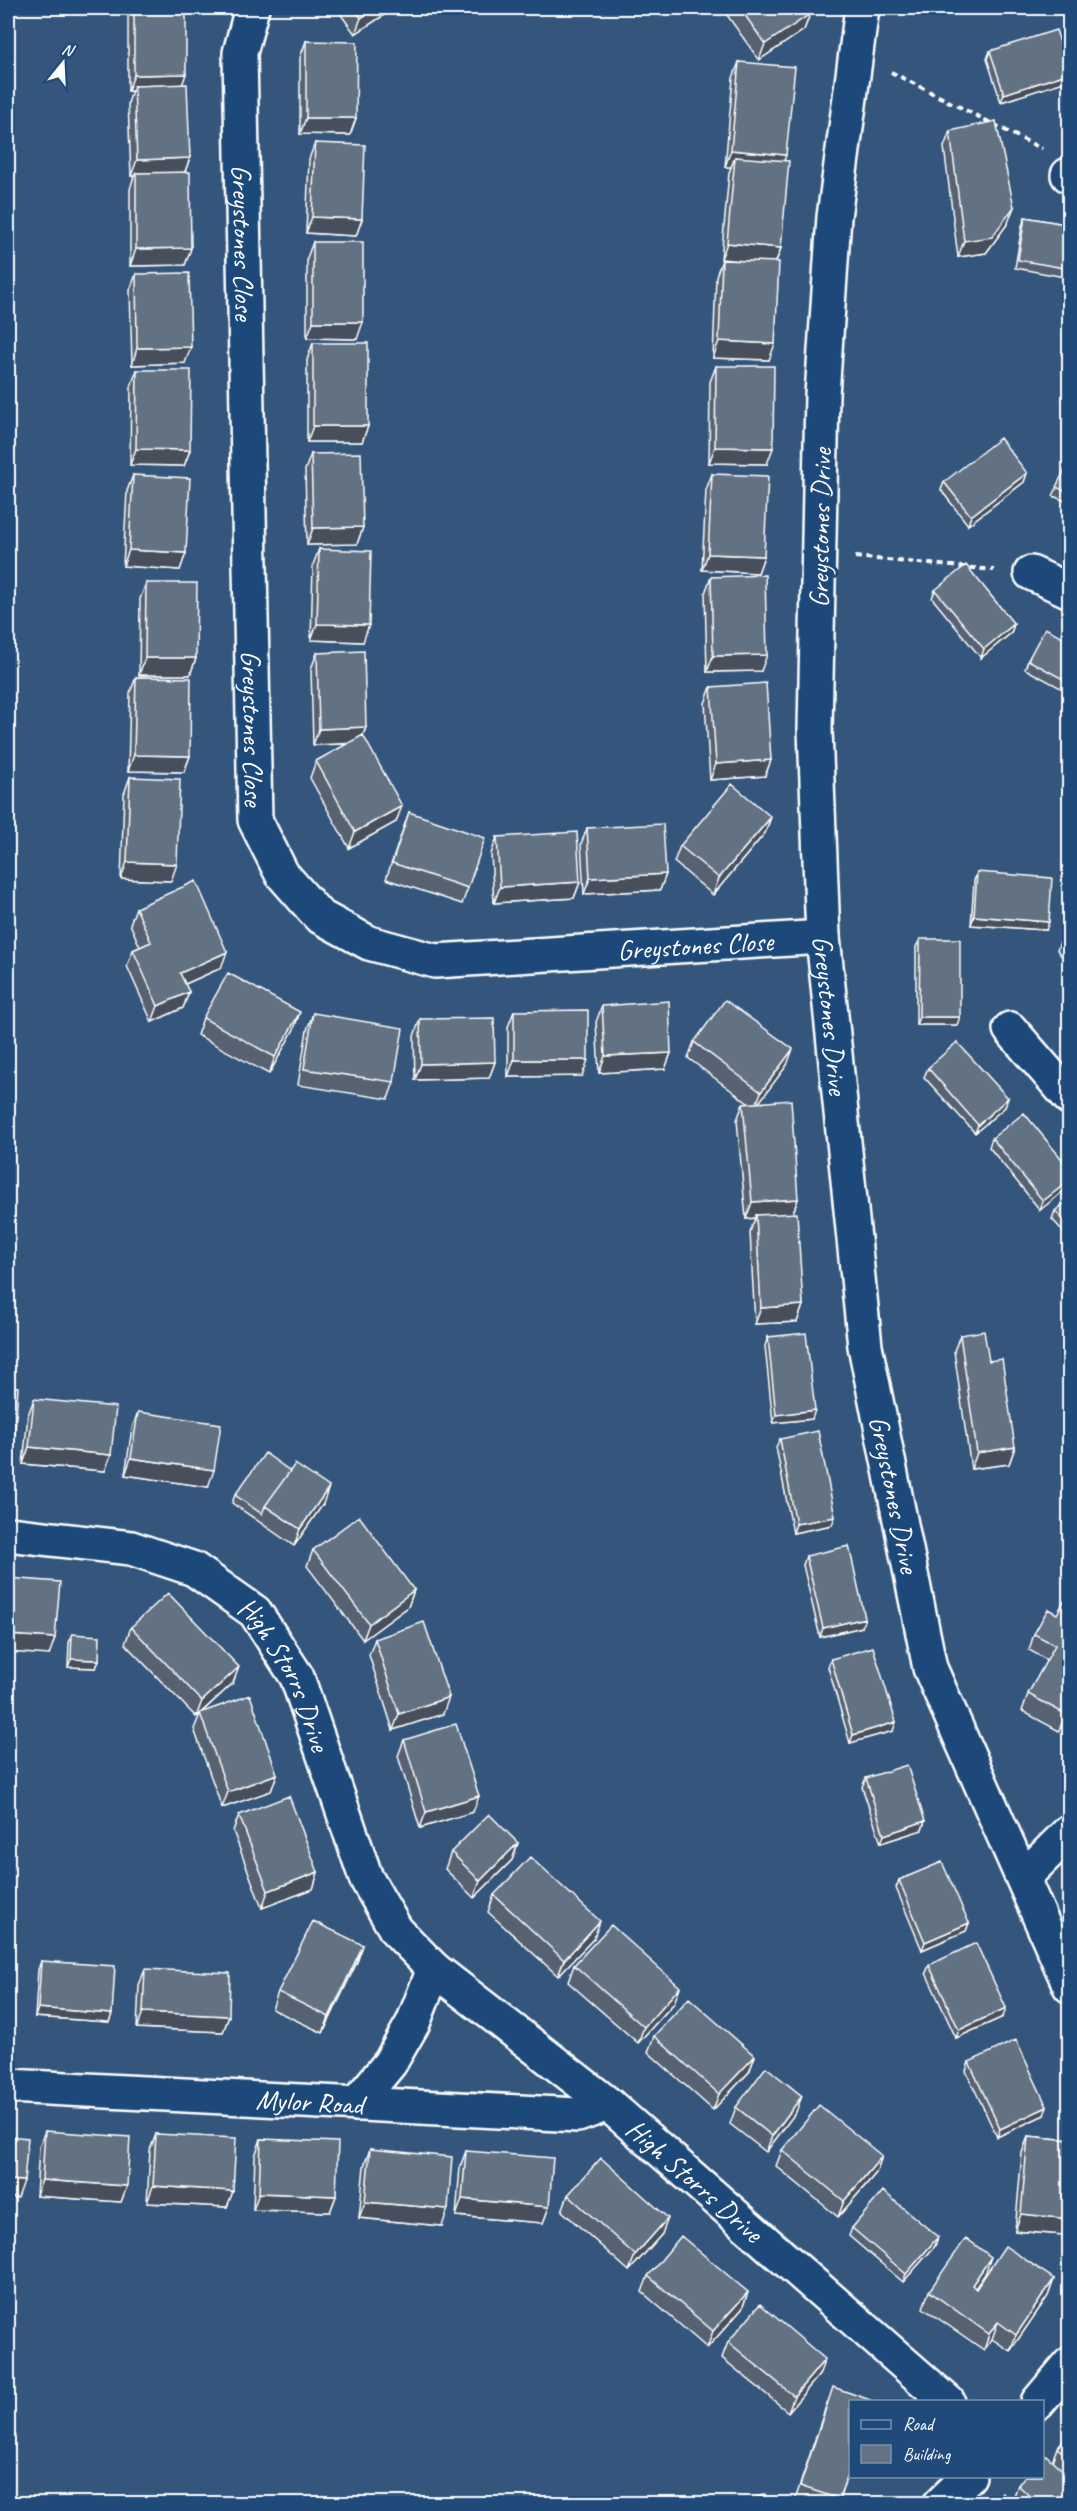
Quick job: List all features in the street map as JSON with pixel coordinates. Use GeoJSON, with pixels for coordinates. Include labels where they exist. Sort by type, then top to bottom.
{"type":"FeatureCollection","features":[{"type":"Feature","properties":{"kind":"street","name":"Greystones Close"},"geometry":{"type":"LineString","coordinates":[[252,8],[240,53],[255,820],[282,874],[319,916],[369,944],[435,961],[823,937]]}},
{"type":"Feature","properties":{"kind":"street","name":"Greystones Drive"},"geometry":{"type":"LineString","coordinates":[[862,8],[834,217],[822,395],[815,729],[823,937],[865,1346],[930,1668],[1070,1986]]}},
{"type":"Feature","properties":{"kind":"street"},"geometry":{"type":"LineString","coordinates":[[1031,573],[1070,591]]}},
{"type":"Feature","properties":{"kind":"street"},"geometry":{"type":"LineString","coordinates":[[1010,1029],[1070,1098]]}},
{"type":"Feature","properties":{"kind":"street","name":"High Storrs Drive"},"geometry":{"type":"LineString","coordinates":[[8,1534],[131,1548],[194,1569],[255,1612],[297,1677],[366,1878],[396,1930],[434,1969],[608,2104],[946,2400]]}},
{"type":"Feature","properties":{"kind":"street"},"geometry":{"type":"LineString","coordinates":[[1023,1878],[1070,1831]]}},
{"type":"Feature","properties":{"kind":"street"},"geometry":{"type":"LineString","coordinates":[[356,2104],[390,2063],[413,2023],[434,1969]]}},
{"type":"Feature","properties":{"kind":"street","name":"Mylor Road"},"geometry":{"type":"LineString","coordinates":[[8,2086],[578,2115],[608,2104]]}},
{"type":"Feature","properties":{"kind":"street"},"geometry":{"type":"LineString","coordinates":[[1040,2400],[1070,2364]]}},
{"type":"Feature","properties":{"kind":"street"},"geometry":{"type":"LineString","coordinates":[[940,2504],[967,2478]]}},
{"type":"Feature","properties":{"kind":"path"},"geometry":{"type":"LineString","coordinates":[[856,54],[1044,150],[1069,175]]}},
{"type":"Feature","properties":{"kind":"path"},"geometry":{"type":"LineString","coordinates":[[820,553],[1031,573]]}},
{"type":"Feature","properties":{"kind":"building"},"geometry":{"type":"Polygon","coordinates":[[[134,8],[186,8],[186,74],[134,75],[134,8]]]}},
{"type":"Feature","properties":{"kind":"building"},"geometry":{"type":"Polygon","coordinates":[[[354,8],[376,8],[361,18],[354,8]]]}},
{"type":"Feature","properties":{"kind":"building"},"geometry":{"type":"Polygon","coordinates":[[[740,8],[805,8],[810,14],[765,44],[740,8]]]}},
{"type":"Feature","properties":{"kind":"building"},"geometry":{"type":"Polygon","coordinates":[[[1056,30],[1070,73],[1004,94],[990,51],[1056,30]]]}},
{"type":"Feature","properties":{"kind":"building"},"geometry":{"type":"Polygon","coordinates":[[[306,41],[357,42],[356,118],[306,118],[306,41]]]}},
{"type":"Feature","properties":{"kind":"building"},"geometry":{"type":"Polygon","coordinates":[[[739,62],[795,67],[786,155],[731,150],[739,62]]]}},
{"type":"Feature","properties":{"kind":"building"},"geometry":{"type":"Polygon","coordinates":[[[187,84],[190,158],[137,160],[134,86],[187,84]]]}},
{"type":"Feature","properties":{"kind":"building"},"geometry":{"type":"Polygon","coordinates":[[[996,121],[1014,207],[992,237],[964,241],[950,131],[996,121]]]}},
{"type":"Feature","properties":{"kind":"building"},"geometry":{"type":"Polygon","coordinates":[[[315,143],[365,145],[362,219],[312,217],[315,143]]]}},
{"type":"Feature","properties":{"kind":"building"},"geometry":{"type":"Polygon","coordinates":[[[735,157],[789,161],[781,248],[727,243],[735,157]]]}},
{"type":"Feature","properties":{"kind":"building"},"geometry":{"type":"Polygon","coordinates":[[[190,172],[191,248],[136,249],[136,173],[190,172]]]}},
{"type":"Feature","properties":{"kind":"building"},"geometry":{"type":"Polygon","coordinates":[[[1025,217],[1070,225],[1070,269],[1018,260],[1025,217]]]}},
{"type":"Feature","properties":{"kind":"building"},"geometry":{"type":"Polygon","coordinates":[[[313,242],[363,242],[363,322],[313,322],[313,242]]]}},
{"type":"Feature","properties":{"kind":"building"},"geometry":{"type":"Polygon","coordinates":[[[722,260],[779,262],[775,344],[719,341],[722,260]]]}},
{"type":"Feature","properties":{"kind":"building"},"geometry":{"type":"Polygon","coordinates":[[[189,273],[191,347],[137,348],[136,274],[189,273]]]}},
{"type":"Feature","properties":{"kind":"building"},"geometry":{"type":"Polygon","coordinates":[[[313,343],[368,343],[368,426],[313,426],[313,343]]]}},
{"type":"Feature","properties":{"kind":"building"},"geometry":{"type":"Polygon","coordinates":[[[716,366],[774,366],[773,448],[715,447],[716,366]]]}},
{"type":"Feature","properties":{"kind":"building"},"geometry":{"type":"Polygon","coordinates":[[[137,370],[191,370],[190,450],[136,449],[137,370]]]}},
{"type":"Feature","properties":{"kind":"building"},"geometry":{"type":"Polygon","coordinates":[[[1000,438],[1027,473],[971,516],[944,482],[1000,438]]]}},
{"type":"Feature","properties":{"kind":"building"},"geometry":{"type":"Polygon","coordinates":[[[361,453],[363,527],[313,528],[311,454],[361,453]]]}},
{"type":"Feature","properties":{"kind":"building"},"geometry":{"type":"Polygon","coordinates":[[[1070,460],[1070,493],[1056,487],[1070,460]]]}},
{"type":"Feature","properties":{"kind":"building"},"geometry":{"type":"Polygon","coordinates":[[[712,474],[768,476],[764,556],[708,554],[712,474]]]}},
{"type":"Feature","properties":{"kind":"building"},"geometry":{"type":"Polygon","coordinates":[[[133,475],[190,478],[186,553],[129,550],[133,475]]]}},
{"type":"Feature","properties":{"kind":"building"},"geometry":{"type":"Polygon","coordinates":[[[319,549],[371,551],[369,625],[317,624],[319,549]]]}},
{"type":"Feature","properties":{"kind":"building"},"geometry":{"type":"Polygon","coordinates":[[[966,565],[1014,624],[984,649],[935,590],[966,565]]]}},
{"type":"Feature","properties":{"kind":"building"},"geometry":{"type":"Polygon","coordinates":[[[765,575],[767,655],[713,656],[711,577],[765,575]]]}},
{"type":"Feature","properties":{"kind":"building"},"geometry":{"type":"Polygon","coordinates":[[[146,583],[197,583],[196,658],[145,658],[146,583]]]}},
{"type":"Feature","properties":{"kind":"building"},"geometry":{"type":"Polygon","coordinates":[[[1045,628],[1070,641],[1070,683],[1028,660],[1045,628]]]}},
{"type":"Feature","properties":{"kind":"building"},"geometry":{"type":"Polygon","coordinates":[[[364,651],[366,727],[319,729],[317,653],[364,651]]]}},
{"type":"Feature","properties":{"kind":"building"},"geometry":{"type":"Polygon","coordinates":[[[136,677],[191,678],[190,756],[134,755],[136,677]]]}},
{"type":"Feature","properties":{"kind":"building"},"geometry":{"type":"Polygon","coordinates":[[[766,683],[771,760],[716,764],[711,687],[766,683]]]}},
{"type":"Feature","properties":{"kind":"building"},"geometry":{"type":"Polygon","coordinates":[[[363,735],[402,806],[355,832],[316,761],[363,735]]]}},
{"type":"Feature","properties":{"kind":"building"},"geometry":{"type":"Polygon","coordinates":[[[130,777],[180,779],[177,864],[127,862],[130,777]]]}},
{"type":"Feature","properties":{"kind":"building"},"geometry":{"type":"Polygon","coordinates":[[[732,784],[771,817],[719,878],[680,846],[732,784]]]}},
{"type":"Feature","properties":{"kind":"building"},"geometry":{"type":"Polygon","coordinates":[[[409,812],[485,838],[468,888],[392,863],[409,812]]]}},
{"type":"Feature","properties":{"kind":"building"},"geometry":{"type":"Polygon","coordinates":[[[663,824],[666,874],[590,878],[587,828],[663,824]]]}},
{"type":"Feature","properties":{"kind":"building"},"geometry":{"type":"Polygon","coordinates":[[[577,832],[580,882],[500,887],[497,837],[577,832]]]}},
{"type":"Feature","properties":{"kind":"building"},"geometry":{"type":"Polygon","coordinates":[[[977,872],[1052,878],[1049,922],[974,916],[977,872]]]}},
{"type":"Feature","properties":{"kind":"building"},"geometry":{"type":"Polygon","coordinates":[[[196,881],[227,952],[180,973],[189,992],[158,1006],[133,950],[151,942],[136,908],[196,881]]]}},
{"type":"Feature","properties":{"kind":"building"},"geometry":{"type":"Polygon","coordinates":[[[1070,935],[1070,955],[1060,942],[1070,935]]]}},
{"type":"Feature","properties":{"kind":"building"},"geometry":{"type":"Polygon","coordinates":[[[920,939],[960,939],[960,1017],[919,1017],[920,939]]]}},
{"type":"Feature","properties":{"kind":"building"},"geometry":{"type":"Polygon","coordinates":[[[228,973],[300,1012],[275,1057],[203,1018],[228,973]]]}},
{"type":"Feature","properties":{"kind":"building"},"geometry":{"type":"Polygon","coordinates":[[[725,1000],[793,1049],[761,1092],[694,1042],[725,1000]]]}},
{"type":"Feature","properties":{"kind":"building"},"geometry":{"type":"Polygon","coordinates":[[[669,1001],[671,1053],[605,1056],[602,1006],[669,1001]]]}},
{"type":"Feature","properties":{"kind":"building"},"geometry":{"type":"Polygon","coordinates":[[[588,1010],[588,1060],[514,1060],[514,1011],[588,1010]]]}},
{"type":"Feature","properties":{"kind":"building"},"geometry":{"type":"Polygon","coordinates":[[[313,1013],[403,1028],[394,1082],[304,1069],[313,1013]]]}},
{"type":"Feature","properties":{"kind":"building"},"geometry":{"type":"Polygon","coordinates":[[[494,1018],[495,1062],[421,1064],[420,1019],[494,1018]]]}},
{"type":"Feature","properties":{"kind":"building"},"geometry":{"type":"Polygon","coordinates":[[[957,1042],[1008,1098],[978,1125],[928,1068],[957,1042]]]}},
{"type":"Feature","properties":{"kind":"building"},"geometry":{"type":"Polygon","coordinates":[[[791,1100],[798,1199],[752,1202],[743,1104],[791,1100]]]}},
{"type":"Feature","properties":{"kind":"building"},"geometry":{"type":"Polygon","coordinates":[[[1024,1113],[1070,1169],[1070,1180],[1043,1201],[992,1138],[1024,1113]]]}},
{"type":"Feature","properties":{"kind":"building"},"geometry":{"type":"Polygon","coordinates":[[[1070,1199],[1070,1227],[1055,1211],[1070,1199]]]}},
{"type":"Feature","properties":{"kind":"building"},"geometry":{"type":"Polygon","coordinates":[[[797,1213],[803,1305],[761,1308],[756,1215],[797,1213]]]}},
{"type":"Feature","properties":{"kind":"building"},"geometry":{"type":"Polygon","coordinates":[[[984,1331],[989,1361],[1002,1359],[1015,1447],[977,1453],[960,1335],[984,1331]]]}},
{"type":"Feature","properties":{"kind":"building"},"geometry":{"type":"Polygon","coordinates":[[[806,1333],[815,1410],[776,1415],[768,1337],[806,1333]]]}},
{"type":"Feature","properties":{"kind":"building"},"geometry":{"type":"Polygon","coordinates":[[[8,1386],[18,1387],[14,1446],[8,1445],[8,1386]]]}},
{"type":"Feature","properties":{"kind":"building"},"geometry":{"type":"Polygon","coordinates":[[[34,1399],[116,1407],[111,1455],[29,1447],[34,1399]]]}},
{"type":"Feature","properties":{"kind":"building"},"geometry":{"type":"Polygon","coordinates":[[[138,1412],[221,1424],[214,1470],[131,1458],[138,1412]]]}},
{"type":"Feature","properties":{"kind":"building"},"geometry":{"type":"Polygon","coordinates":[[[818,1431],[835,1517],[796,1524],[780,1439],[818,1431]]]}},
{"type":"Feature","properties":{"kind":"building"},"geometry":{"type":"Polygon","coordinates":[[[265,1453],[290,1471],[265,1506],[262,1514],[235,1495],[265,1453]]]}},
{"type":"Feature","properties":{"kind":"building"},"geometry":{"type":"Polygon","coordinates":[[[295,1464],[329,1487],[300,1529],[265,1506],[295,1464]]]}},
{"type":"Feature","properties":{"kind":"building"},"geometry":{"type":"Polygon","coordinates":[[[359,1516],[414,1590],[369,1624],[313,1550],[359,1516]]]}},
{"type":"Feature","properties":{"kind":"building"},"geometry":{"type":"Polygon","coordinates":[[[849,1546],[865,1618],[823,1628],[806,1556],[849,1546]]]}},
{"type":"Feature","properties":{"kind":"building"},"geometry":{"type":"Polygon","coordinates":[[[8,1578],[60,1582],[55,1638],[8,1635],[8,1578]]]}},
{"type":"Feature","properties":{"kind":"building"},"geometry":{"type":"Polygon","coordinates":[[[168,1593],[239,1667],[202,1701],[131,1627],[168,1593]]]}},
{"type":"Feature","properties":{"kind":"building"},"geometry":{"type":"Polygon","coordinates":[[[1064,1601],[1070,1605],[1070,1706],[1065,1714],[1028,1694],[1055,1645],[1034,1634],[1048,1609],[1057,1614],[1064,1601]]]}},
{"type":"Feature","properties":{"kind":"building"},"geometry":{"type":"Polygon","coordinates":[[[424,1622],[449,1697],[399,1714],[375,1639],[424,1622]]]}},
{"type":"Feature","properties":{"kind":"building"},"geometry":{"type":"Polygon","coordinates":[[[72,1634],[100,1636],[99,1660],[71,1659],[72,1634]]]}},
{"type":"Feature","properties":{"kind":"building"},"geometry":{"type":"Polygon","coordinates":[[[873,1647],[896,1722],[853,1735],[831,1659],[873,1647]]]}},
{"type":"Feature","properties":{"kind":"building"},"geometry":{"type":"Polygon","coordinates":[[[250,1695],[277,1774],[228,1792],[200,1713],[250,1695]]]}},
{"type":"Feature","properties":{"kind":"building"},"geometry":{"type":"Polygon","coordinates":[[[456,1724],[479,1796],[426,1812],[404,1740],[456,1724]]]}},
{"type":"Feature","properties":{"kind":"building"},"geometry":{"type":"Polygon","coordinates":[[[907,1765],[925,1821],[884,1835],[866,1778],[907,1765]]]}},
{"type":"Feature","properties":{"kind":"building"},"geometry":{"type":"Polygon","coordinates":[[[289,1796],[318,1872],[268,1891],[239,1815],[289,1796]]]}},
{"type":"Feature","properties":{"kind":"building"},"geometry":{"type":"Polygon","coordinates":[[[489,1814],[518,1843],[480,1881],[451,1852],[489,1814]]]}},
{"type":"Feature","properties":{"kind":"building"},"geometry":{"type":"Polygon","coordinates":[[[530,1857],[600,1921],[564,1960],[494,1895],[530,1857]]]}},
{"type":"Feature","properties":{"kind":"building"},"geometry":{"type":"Polygon","coordinates":[[[942,1862],[969,1923],[925,1942],[899,1880],[942,1862]]]}},
{"type":"Feature","properties":{"kind":"building"},"geometry":{"type":"Polygon","coordinates":[[[313,1921],[363,1945],[329,2017],[278,1992],[313,1921]]]}},
{"type":"Feature","properties":{"kind":"building"},"geometry":{"type":"Polygon","coordinates":[[[611,1925],[680,1987],[644,2027],[574,1965],[611,1925]]]}},
{"type":"Feature","properties":{"kind":"building"},"geometry":{"type":"Polygon","coordinates":[[[976,1943],[1006,2008],[959,2030],[929,1965],[976,1943]]]}},
{"type":"Feature","properties":{"kind":"building"},"geometry":{"type":"Polygon","coordinates":[[[8,1954],[10,1954],[9,2002],[8,2002],[8,1954]]]}},
{"type":"Feature","properties":{"kind":"building"},"geometry":{"type":"Polygon","coordinates":[[[41,1961],[115,1966],[112,2014],[38,2008],[41,1961]]]}},
{"type":"Feature","properties":{"kind":"building"},"geometry":{"type":"Polygon","coordinates":[[[145,1969],[230,1973],[229,2016],[143,2012],[145,1969]]]}},
{"type":"Feature","properties":{"kind":"building"},"geometry":{"type":"Polygon","coordinates":[[[689,1998],[755,2056],[719,2094],[654,2036],[689,1998]]]}},
{"type":"Feature","properties":{"kind":"building"},"geometry":{"type":"Polygon","coordinates":[[[1016,2040],[1047,2107],[1000,2129],[969,2062],[1016,2040]]]}},
{"type":"Feature","properties":{"kind":"building"},"geometry":{"type":"Polygon","coordinates":[[[766,2067],[802,2096],[772,2136],[736,2107],[766,2067]]]}},
{"type":"Feature","properties":{"kind":"building"},"geometry":{"type":"Polygon","coordinates":[[[819,2105],[882,2156],[844,2201],[782,2150],[819,2105]]]}},
{"type":"Feature","properties":{"kind":"building"},"geometry":{"type":"Polygon","coordinates":[[[45,2131],[130,2137],[127,2186],[42,2180],[45,2131]]]}},
{"type":"Feature","properties":{"kind":"building"},"geometry":{"type":"Polygon","coordinates":[[[156,2134],[236,2138],[233,2191],[153,2186],[156,2134]]]}},
{"type":"Feature","properties":{"kind":"building"},"geometry":{"type":"Polygon","coordinates":[[[8,2136],[28,2138],[24,2181],[8,2180],[8,2136]]]}},
{"type":"Feature","properties":{"kind":"building"},"geometry":{"type":"Polygon","coordinates":[[[1028,2136],[1070,2140],[1070,2219],[1021,2214],[1028,2136]]]}},
{"type":"Feature","properties":{"kind":"building"},"geometry":{"type":"Polygon","coordinates":[[[261,2139],[338,2142],[336,2196],[259,2193],[261,2139]]]}},
{"type":"Feature","properties":{"kind":"building"},"geometry":{"type":"Polygon","coordinates":[[[370,2149],[452,2157],[448,2209],[365,2202],[370,2149]]]}},
{"type":"Feature","properties":{"kind":"building"},"geometry":{"type":"Polygon","coordinates":[[[466,2151],[553,2158],[549,2207],[462,2199],[466,2151]]]}},
{"type":"Feature","properties":{"kind":"building"},"geometry":{"type":"Polygon","coordinates":[[[601,2158],[668,2218],[635,2255],[568,2195],[601,2158]]]}},
{"type":"Feature","properties":{"kind":"building"},"geometry":{"type":"Polygon","coordinates":[[[883,2191],[938,2237],[906,2274],[852,2228],[883,2191]]]}},
{"type":"Feature","properties":{"kind":"building"},"geometry":{"type":"Polygon","coordinates":[[[681,2236],[748,2292],[713,2331],[648,2276],[681,2236]]]}},
{"type":"Feature","properties":{"kind":"building"},"geometry":{"type":"Polygon","coordinates":[[[966,2238],[991,2257],[972,2285],[976,2289],[1005,2246],[1054,2279],[1016,2335],[998,2322],[989,2334],[929,2291],[966,2238]]]}},
{"type":"Feature","properties":{"kind":"building"},"geometry":{"type":"Polygon","coordinates":[[[760,2304],[825,2359],[794,2396],[728,2342],[760,2304]]]}},
{"type":"Feature","properties":{"kind":"building"},"geometry":{"type":"Polygon","coordinates":[[[833,2387],[870,2400],[849,2400],[849,2469],[839,2499],[800,2486],[833,2387]]]}},
{"type":"Feature","properties":{"kind":"building"},"geometry":{"type":"Polygon","coordinates":[[[1070,2432],[1070,2458],[1057,2448],[1070,2432]]]}},
{"type":"Feature","properties":{"kind":"building"},"geometry":{"type":"Polygon","coordinates":[[[1046,2455],[1070,2477],[1070,2504],[1038,2504],[1018,2485],[1023,2478],[1044,2478],[1044,2456],[1046,2455]]]}},
{"type":"Feature","properties":{"kind":"building"},"geometry":{"type":"Polygon","coordinates":[[[1002,2493],[1011,2504],[990,2504],[1002,2493]]]}},
{"type":"Feature","properties":{"kind":"building"},"geometry":{"type":"Polygon","coordinates":[[[765,2494],[769,2504],[742,2504],[765,2494]]]}},
{"type":"Feature","properties":{"kind":"building"},"geometry":{"type":"Polygon","coordinates":[[[8,2498],[58,2501],[58,2504],[8,2504],[8,2498]]]}},
{"type":"Feature","properties":{"kind":"building"},"geometry":{"type":"Polygon","coordinates":[[[60,2501],[99,2504],[60,2504],[60,2501]]]}}]}
